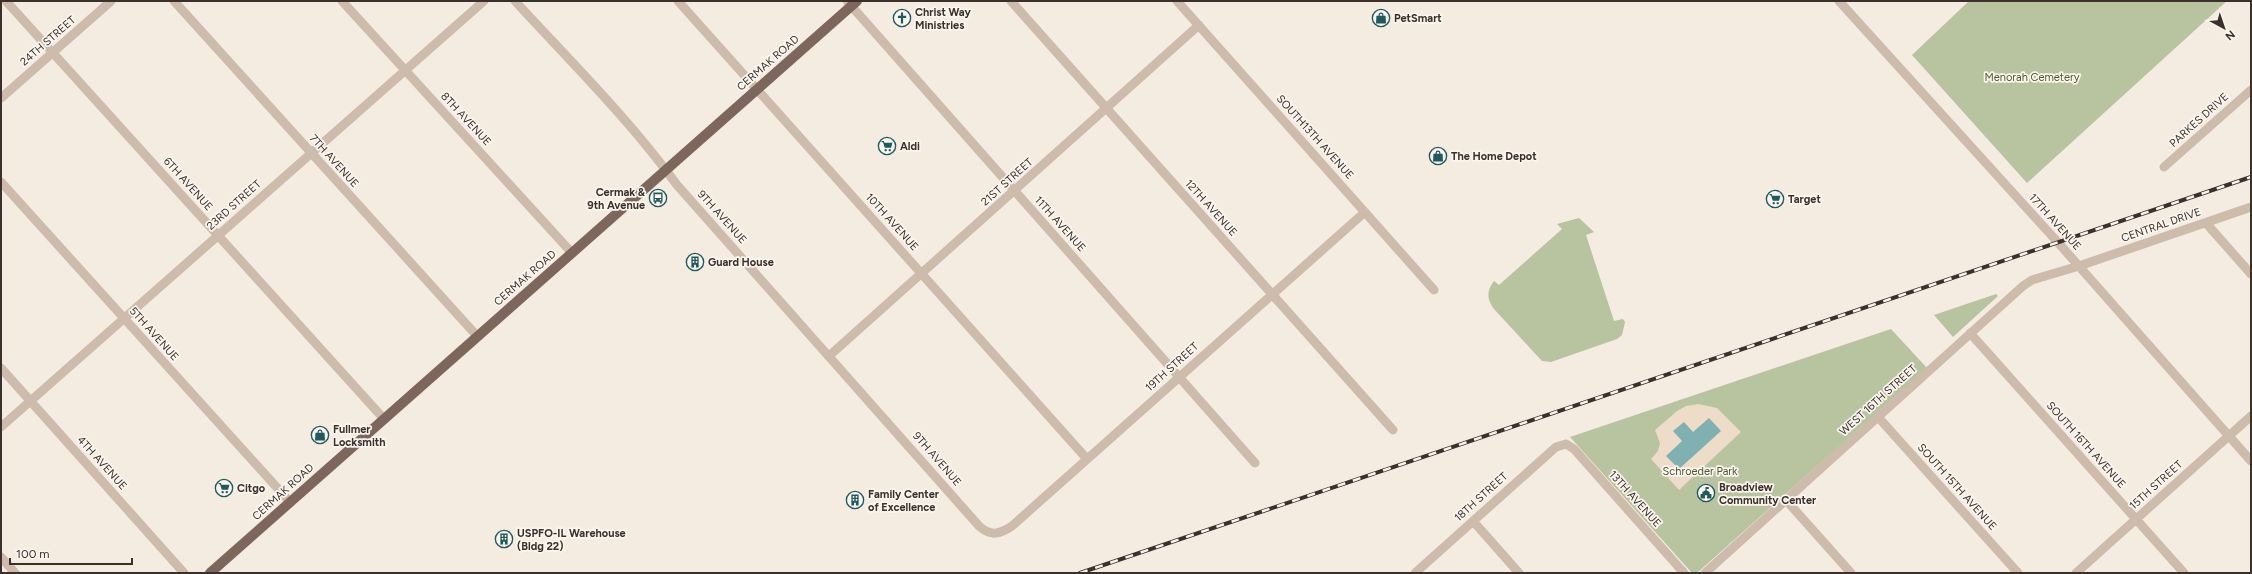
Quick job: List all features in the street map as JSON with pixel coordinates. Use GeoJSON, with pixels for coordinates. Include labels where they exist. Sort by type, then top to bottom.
{"type":"FeatureCollection","features":[{"type":"Feature","properties":{"kind":"main road","name":"CERMAK ROAD"},"geometry":{"type":"LineString","coordinates":[[210,573],[666,170],[852,3]]}},
{"type":"Feature","properties":{"kind":"street","name":"6TH AVENUE"},"geometry":{"type":"LineString","coordinates":[[6,1],[384,419]]}},
{"type":"Feature","properties":{"kind":"street","name":"24TH STREET"},"geometry":{"type":"LineString","coordinates":[[1,98],[111,1]]}},
{"type":"Feature","properties":{"kind":"street","name":"7TH AVENUE"},"geometry":{"type":"LineString","coordinates":[[174,1],[477,336]]}},
{"type":"Feature","properties":{"kind":"street","name":"8TH AVENUE"},"geometry":{"type":"LineString","coordinates":[[342,1],[572,253]]}},
{"type":"Feature","properties":{"kind":"street","name":"23RD STREET"},"geometry":{"type":"LineString","coordinates":[[1,427],[484,1]]}},
{"type":"Feature","properties":{"kind":"street","name":"9TH AVENUE"},"geometry":{"type":"LineString","coordinates":[[515,1],[627,122],[677,185],[979,526],[984,531],[993,534]]}},
{"type":"Feature","properties":{"kind":"street","name":"10TH AVENUE"},"geometry":{"type":"LineString","coordinates":[[678,1],[1088,459]]}},
{"type":"Feature","properties":{"kind":"street","name":"12TH AVENUE"},"geometry":{"type":"LineString","coordinates":[[1011,1],[1393,430]]}},
{"type":"Feature","properties":{"kind":"street","name":"SOUTH13TH AVENUE"},"geometry":{"type":"LineString","coordinates":[[1177,1],[1434,290]]}},
{"type":"Feature","properties":{"kind":"street","name":"17TH AVENUE"},"geometry":{"type":"LineString","coordinates":[[1839,1],[2078,266],[2251,461]]}},
{"type":"Feature","properties":{"kind":"street","name":"11TH AVENUE"},"geometry":{"type":"LineString","coordinates":[[852,3],[1015,191],[1255,463]]}},
{"type":"Feature","properties":{"kind":"street","name":"21ST STREET"},"geometry":{"type":"LineString","coordinates":[[829,356],[1199,25]]}},
{"type":"Feature","properties":{"kind":"street","name":"PARKES DRIVE"},"geometry":{"type":"LineString","coordinates":[[2164,167],[2251,90]]}},
{"type":"Feature","properties":{"kind":"street","name":"5TH AVENUE"},"geometry":{"type":"LineString","coordinates":[[1,182],[290,502]]}},
{"type":"Feature","properties":{"kind":"street","name":"CENTRAL DRIVE"},"geometry":{"type":"LineString","coordinates":[[2078,266],[2251,207]]}},
{"type":"Feature","properties":{"kind":"street","name":"19TH STREET"},"geometry":{"type":"LineString","coordinates":[[993,534],[1000,533],[1012,526],[1365,212]]}},
{"type":"Feature","properties":{"kind":"street"},"geometry":{"type":"LineString","coordinates":[[2206,223],[2251,274]]}},
{"type":"Feature","properties":{"kind":"street","name":"WEST 16TH STREET"},"geometry":{"type":"LineString","coordinates":[[1705,573],[1970,333],[2032,280],[2078,266]]}},
{"type":"Feature","properties":{"kind":"street","name":"SOUTH 16TH AVENUE"},"geometry":{"type":"LineString","coordinates":[[1970,333],[2184,573]]}},
{"type":"Feature","properties":{"kind":"street","name":"4TH AVENUE"},"geometry":{"type":"LineString","coordinates":[[1,368],[184,573]]}},
{"type":"Feature","properties":{"kind":"street","name":"15TH STREET"},"geometry":{"type":"LineString","coordinates":[[2076,573],[2251,416]]}},
{"type":"Feature","properties":{"kind":"street","name":"SOUTH 15TH AVENUE"},"geometry":{"type":"LineString","coordinates":[[1878,417],[2018,573]]}},
{"type":"Feature","properties":{"kind":"street","name":"18TH STREET"},"geometry":{"type":"LineString","coordinates":[[1415,573],[1556,447],[1566,444]]}},
{"type":"Feature","properties":{"kind":"street","name":"13TH AVENUE"},"geometry":{"type":"LineString","coordinates":[[1566,444],[1574,449],[1684,573]]}},
{"type":"Feature","properties":{"kind":"street"},"geometry":{"type":"LineString","coordinates":[[1786,500],[1851,573]]}},
{"type":"Feature","properties":{"kind":"street"},"geometry":{"type":"LineString","coordinates":[[1473,521],[1519,573]]}},
{"type":"Feature","properties":{"kind":"street"},"geometry":{"type":"LineString","coordinates":[[1,557],[16,573]]}},
{"type":"Feature","properties":{"kind":"green space","name":"Menorah Cemetery"},"geometry":{"type":"Polygon","coordinates":[[[1969,1],[2227,1],[2027,183],[1912,55],[1969,1]]]}},
{"type":"Feature","properties":{"kind":"green space"},"geometry":{"type":"Polygon","coordinates":[[[1579,218],[1594,232],[1586,235],[1614,321],[1623,319],[1625,322],[1622,335],[1617,339],[1551,362],[1542,361],[1494,309],[1488,295],[1489,291],[1494,281],[1499,285],[1562,229],[1557,224],[1579,218]]]}},
{"type":"Feature","properties":{"kind":"green space"},"geometry":{"type":"Polygon","coordinates":[[[1996,294],[1998,296],[1953,337],[1934,315],[1996,294]]]}},
{"type":"Feature","properties":{"kind":"green space","name":"Schroeder Park"},"geometry":{"type":"Polygon","coordinates":[[[1891,329],[1927,368],[1697,573],[1692,573],[1570,437],[1891,329]]]}},
{"type":"Feature","properties":{"kind":"shaded area"},"geometry":{"type":"Polygon","coordinates":[[[1698,404],[1717,408],[1741,432],[1679,490],[1651,459],[1658,451],[1660,443],[1655,430],[1677,411],[1686,406],[1698,404]]]}},
{"type":"Feature","properties":{"kind":"water"},"geometry":{"type":"Polygon","coordinates":[[[1709,418],[1721,431],[1679,469],[1666,456],[1682,441],[1673,431],[1684,422],[1693,432],[1709,418]]]}},
{"type":"Feature","properties":{"kind":"railway"},"geometry":{"type":"LineString","coordinates":[[1080,573],[2251,177]]}},
{"type":"Feature","properties":{"kind":"place","name":"Christ Way Ministries"},"geometry":{"type":"Point","coordinates":[902,18]}},
{"type":"Feature","properties":{"kind":"place","name":"PetSmart"},"geometry":{"type":"Point","coordinates":[1381,18]}},
{"type":"Feature","properties":{"kind":"place","name":"Aldi"},"geometry":{"type":"Point","coordinates":[887,146]}},
{"type":"Feature","properties":{"kind":"place","name":"The Home Depot"},"geometry":{"type":"Point","coordinates":[1438,156]}},
{"type":"Feature","properties":{"kind":"place","name":"Cermak & 9th Avenue"},"geometry":{"type":"Point","coordinates":[658,198]}},
{"type":"Feature","properties":{"kind":"place","name":"Target"},"geometry":{"type":"Point","coordinates":[1775,199]}},
{"type":"Feature","properties":{"kind":"place","name":"Guard House"},"geometry":{"type":"Point","coordinates":[695,262]}},
{"type":"Feature","properties":{"kind":"place","name":"Fullmer Locksmith"},"geometry":{"type":"Point","coordinates":[320,435]}},
{"type":"Feature","properties":{"kind":"place","name":"Citgo"},"geometry":{"type":"Point","coordinates":[224,488]}},
{"type":"Feature","properties":{"kind":"place","name":"Broadview Community Center"},"geometry":{"type":"Point","coordinates":[1706,493]}},
{"type":"Feature","properties":{"kind":"place","name":"Family Center of Excellence"},"geometry":{"type":"Point","coordinates":[855,500]}},
{"type":"Feature","properties":{"kind":"place","name":"USPFO-IL Warehouse (Bldg 22)"},"geometry":{"type":"Point","coordinates":[504,539]}}]}
